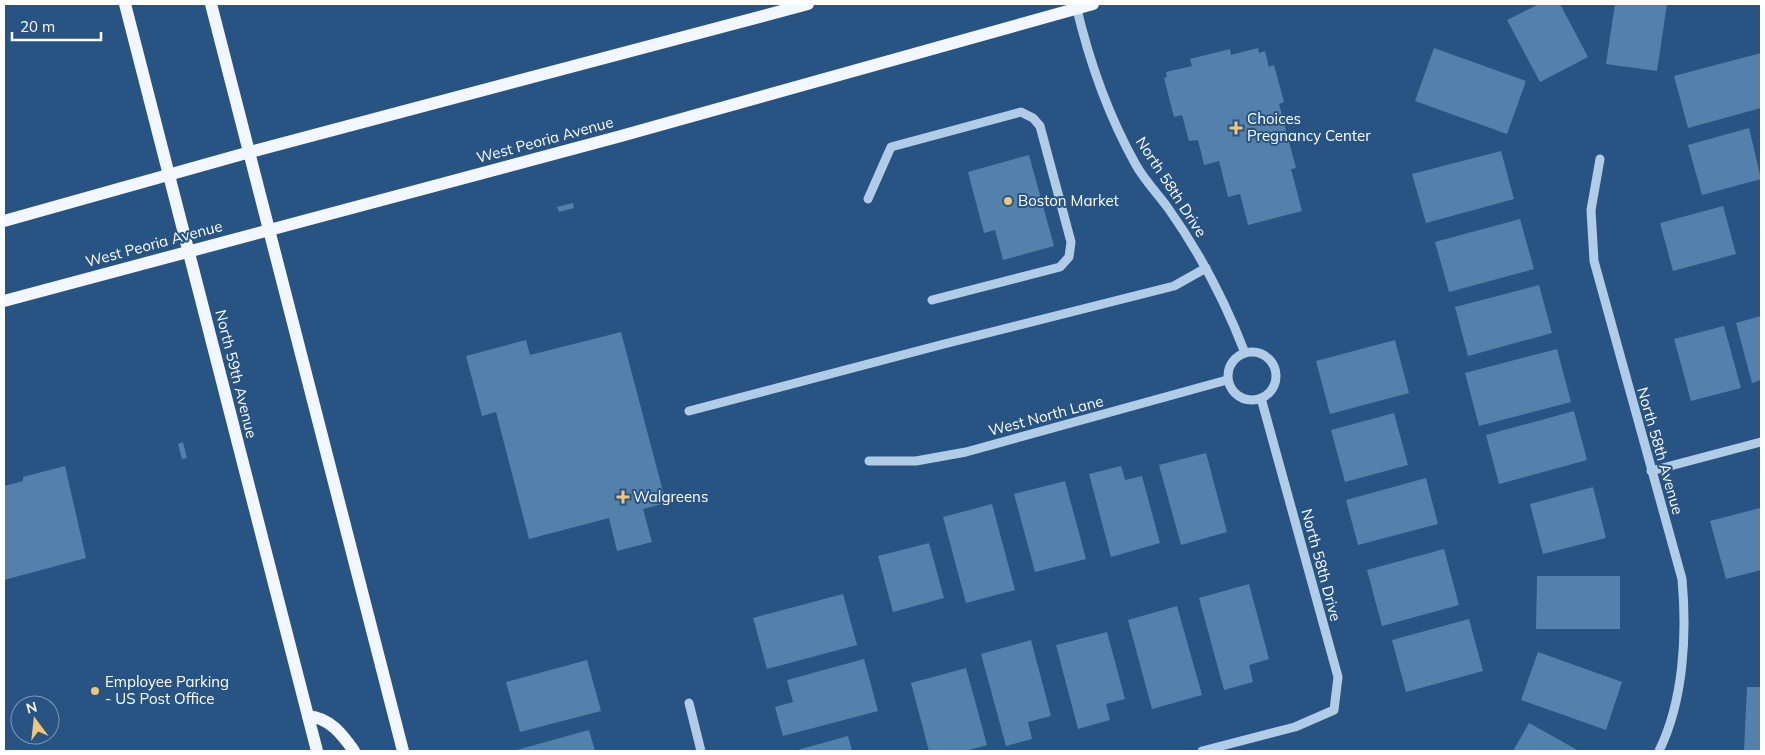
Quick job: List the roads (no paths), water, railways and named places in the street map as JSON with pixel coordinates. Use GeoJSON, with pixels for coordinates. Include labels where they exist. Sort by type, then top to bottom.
{"type":"FeatureCollection","features":[{"type":"Feature","properties":{"kind":"main road","name":"North 59th Avenue"},"geometry":{"type":"LineString","coordinates":[[125,4],[317,751]]}},
{"type":"Feature","properties":{"kind":"main road"},"geometry":{"type":"LineString","coordinates":[[211,4],[403,751]]}},
{"type":"Feature","properties":{"kind":"main road"},"geometry":{"type":"LineString","coordinates":[[4,221],[250,152],[808,4]]}},
{"type":"Feature","properties":{"kind":"main road","name":"West Peoria Avenue"},"geometry":{"type":"LineString","coordinates":[[4,301],[621,136],[1076,6],[1093,4]]}},
{"type":"Feature","properties":{"kind":"main road"},"geometry":{"type":"LineString","coordinates":[[308,716],[319,717],[330,724],[342,735],[354,751]]}},
{"type":"Feature","properties":{"kind":"street","name":"North 58th Drive"},"geometry":{"type":"LineString","coordinates":[[1076,6],[1101,94],[1118,131],[1138,167],[1168,208],[1206,268],[1224,300],[1245,353]]}},
{"type":"Feature","properties":{"kind":"street"},"geometry":{"type":"LineString","coordinates":[[868,199],[891,147],[1020,112],[1033,118],[1040,126],[1071,242],[1068,257],[1060,267],[932,300]]}},
{"type":"Feature","properties":{"kind":"street","name":"North 58th Avenue"},"geometry":{"type":"LineString","coordinates":[[1600,159],[1591,210],[1594,261],[1682,579],[1685,614],[1684,654],[1676,697],[1659,751]]}},
{"type":"Feature","properties":{"kind":"street"},"geometry":{"type":"LineString","coordinates":[[689,411],[1174,286],[1206,268]]}},
{"type":"Feature","properties":{"kind":"street"},"geometry":{"type":"LineString","coordinates":[[1245,353],[1261,354],[1273,365],[1276,380],[1268,394],[1262,398],[1247,400],[1240,398],[1230,387],[1227,380],[1229,366],[1239,355],[1245,353]]}},
{"type":"Feature","properties":{"kind":"street","name":"West North Lane"},"geometry":{"type":"LineString","coordinates":[[868,461],[916,461],[966,452],[1227,380]]}},
{"type":"Feature","properties":{"kind":"street","name":"North 58th Drive"},"geometry":{"type":"LineString","coordinates":[[1202,751],[1295,727],[1334,710],[1338,678],[1262,398]]}},
{"type":"Feature","properties":{"kind":"street"},"geometry":{"type":"LineString","coordinates":[[1651,471],[1761,442]]}},
{"type":"Feature","properties":{"kind":"street"},"geometry":{"type":"LineString","coordinates":[[689,703],[702,751]]}},
{"type":"Feature","properties":{"kind":"place","name":"Choices Pregnancy Center"},"geometry":{"type":"Point","coordinates":[1236,128]}},
{"type":"Feature","properties":{"kind":"place","name":"Boston Market"},"geometry":{"type":"Point","coordinates":[1008,201]}},
{"type":"Feature","properties":{"kind":"place","name":"Walgreens"},"geometry":{"type":"Point","coordinates":[623,497]}},
{"type":"Feature","properties":{"kind":"place","name":"Employee Parking - US Post Office"},"geometry":{"type":"Point","coordinates":[95,691]}}]}
